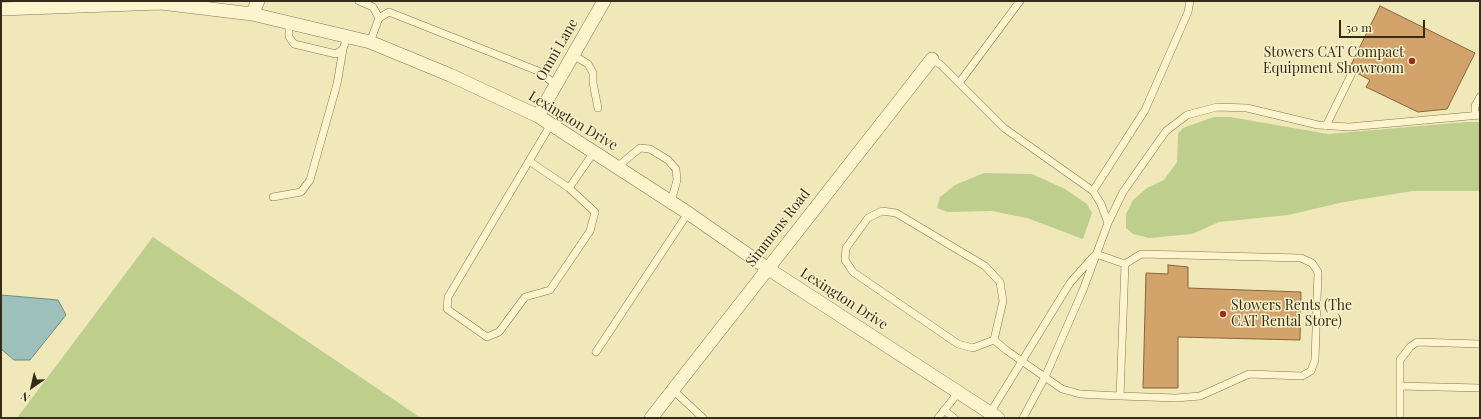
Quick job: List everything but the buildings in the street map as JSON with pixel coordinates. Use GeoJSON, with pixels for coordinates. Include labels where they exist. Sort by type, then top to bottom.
{"type":"FeatureCollection","features":[{"type":"Feature","properties":{"kind":"street"},"geometry":{"type":"LineString","coordinates":[[252,14],[258,1]]}},
{"type":"Feature","properties":{"kind":"street","name":"Omni Lane"},"geometry":{"type":"LineString","coordinates":[[538,116],[604,1]]}},
{"type":"Feature","properties":{"kind":"street","name":"Lexington Drive"},"geometry":{"type":"LineString","coordinates":[[1,10],[20,5],[161,3],[252,14],[370,42],[450,75],[538,116],[688,213],[767,268],[994,416]]}},
{"type":"Feature","properties":{"kind":"street","name":"Simmons Road"},"geometry":{"type":"LineString","coordinates":[[651,418],[932,59]]}},
{"type":"Feature","properties":{"kind":"lane"},"geometry":{"type":"LineString","coordinates":[[359,1],[373,7],[379,18]]}},
{"type":"Feature","properties":{"kind":"lane"},"geometry":{"type":"LineString","coordinates":[[959,83],[1020,1]]}},
{"type":"Feature","properties":{"kind":"lane"},"geometry":{"type":"LineString","coordinates":[[1093,190],[1145,110],[1188,12],[1190,1]]}},
{"type":"Feature","properties":{"kind":"lane"},"geometry":{"type":"LineString","coordinates":[[370,42],[379,18],[389,12],[538,71],[556,85]]}},
{"type":"Feature","properties":{"kind":"lane"},"geometry":{"type":"LineString","coordinates":[[289,23],[288,37],[294,44],[336,54],[343,49]]}},
{"type":"Feature","properties":{"kind":"lane"},"geometry":{"type":"LineString","coordinates":[[273,197],[301,192],[310,180],[337,84],[343,49],[347,37]]}},
{"type":"Feature","properties":{"kind":"lane"},"geometry":{"type":"LineString","coordinates":[[573,55],[588,64],[593,73],[593,83],[598,108]]}},
{"type":"Feature","properties":{"kind":"lane"},"geometry":{"type":"LineString","coordinates":[[932,59],[941,65],[1004,128],[1093,190],[1101,204],[1108,223]]}},
{"type":"Feature","properties":{"kind":"lane"},"geometry":{"type":"LineString","coordinates":[[1326,126],[1352,73]]}},
{"type":"Feature","properties":{"kind":"lane"},"geometry":{"type":"LineString","coordinates":[[1023,418],[1045,377],[1084,290],[1108,223],[1123,192],[1166,131],[1187,115],[1217,107],[1247,108],[1326,126],[1348,127],[1478,115],[1476,106],[1480,97]]}},
{"type":"Feature","properties":{"kind":"lane"},"geometry":{"type":"LineString","coordinates":[[529,161],[569,188],[595,212],[590,231],[550,290],[526,297],[499,332],[488,337],[446,309],[448,297],[551,124]]}},
{"type":"Feature","properties":{"kind":"lane"},"geometry":{"type":"LineString","coordinates":[[617,167],[631,153],[640,148],[650,149],[668,160],[676,169],[677,180],[671,202]]}},
{"type":"Feature","properties":{"kind":"lane"},"geometry":{"type":"LineString","coordinates":[[569,188],[594,152]]}},
{"type":"Feature","properties":{"kind":"lane"},"geometry":{"type":"LineString","coordinates":[[882,211],[896,213],[985,266],[1000,282],[1003,301],[994,340],[974,348],[958,344],[853,272],[844,260],[846,248],[868,218],[882,211]]}},
{"type":"Feature","properties":{"kind":"lane"},"geometry":{"type":"LineString","coordinates":[[596,352],[688,213]]}},
{"type":"Feature","properties":{"kind":"lane"},"geometry":{"type":"LineString","coordinates":[[1096,254],[1125,264]]}},
{"type":"Feature","properties":{"kind":"lane"},"geometry":{"type":"LineString","coordinates":[[994,416],[1021,361],[1070,283],[1096,254]]}},
{"type":"Feature","properties":{"kind":"lane"},"geometry":{"type":"LineString","coordinates":[[994,340],[1021,361],[1062,389],[1080,394],[1176,398],[1200,396],[1249,374],[1302,376],[1311,371],[1315,360],[1318,272],[1312,263],[1301,258],[1141,254],[1125,264]]}},
{"type":"Feature","properties":{"kind":"lane"},"geometry":{"type":"LineString","coordinates":[[1120,396],[1125,264]]}},
{"type":"Feature","properties":{"kind":"lane"},"geometry":{"type":"LineString","coordinates":[[1400,418],[1400,360],[1402,355],[1417,342],[1480,344]]}},
{"type":"Feature","properties":{"kind":"lane"},"geometry":{"type":"LineString","coordinates":[[1400,386],[1480,388]]}},
{"type":"Feature","properties":{"kind":"lane"},"geometry":{"type":"LineString","coordinates":[[673,390],[702,418]]}},
{"type":"Feature","properties":{"kind":"lane"},"geometry":{"type":"LineString","coordinates":[[938,418],[958,393]]}},
{"type":"Feature","properties":{"kind":"lane"},"geometry":{"type":"LineString","coordinates":[[944,410],[954,418]]}},
{"type":"Feature","properties":{"kind":"green space"},"geometry":{"type":"Polygon","coordinates":[[[1214,117],[1230,117],[1328,134],[1480,122],[1480,191],[1413,191],[1344,202],[1288,215],[1219,222],[1192,234],[1149,238],[1133,234],[1126,228],[1126,214],[1133,200],[1147,188],[1164,180],[1177,162],[1178,134],[1183,128],[1214,117]]]}},
{"type":"Feature","properties":{"kind":"green space"},"geometry":{"type":"Polygon","coordinates":[[[984,173],[1032,174],[1065,189],[1087,204],[1092,213],[1083,239],[1027,218],[992,211],[947,212],[937,208],[940,197],[955,185],[984,173]]]}},
{"type":"Feature","properties":{"kind":"green space"},"geometry":{"type":"Polygon","coordinates":[[[153,237],[421,418],[17,418],[153,237]]]}},
{"type":"Feature","properties":{"kind":"water"},"geometry":{"type":"Polygon","coordinates":[[[1,295],[58,300],[66,315],[30,360],[14,360],[1,349],[1,295]]]}},
{"type":"Feature","properties":{"kind":"place","name":"Stowers CAT Compact Equipment Showroom"},"geometry":{"type":"Point","coordinates":[1412,61]}},
{"type":"Feature","properties":{"kind":"place","name":"Stowers Rents (The CAT Rental Store)"},"geometry":{"type":"Point","coordinates":[1223,314]}}]}
